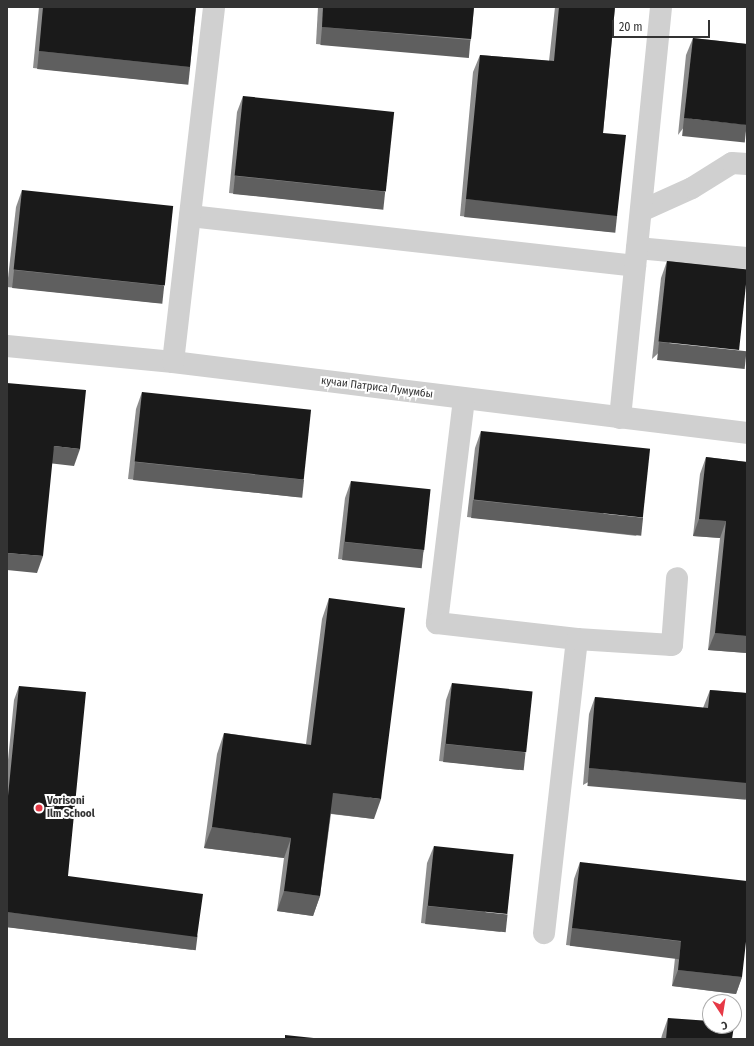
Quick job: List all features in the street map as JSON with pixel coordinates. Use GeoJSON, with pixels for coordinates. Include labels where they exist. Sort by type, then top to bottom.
{"type":"FeatureCollection","features":[{"type":"Feature","properties":{"kind":"street"},"geometry":{"type":"LineString","coordinates":[[173,362],[214,7]]}},
{"type":"Feature","properties":{"kind":"street"},"geometry":{"type":"LineString","coordinates":[[620,418],[661,7]]}},
{"type":"Feature","properties":{"kind":"street"},"geometry":{"type":"LineString","coordinates":[[641,211],[692,188],[732,163],[747,164]]}},
{"type":"Feature","properties":{"kind":"street"},"geometry":{"type":"LineString","coordinates":[[190,216],[636,257],[747,258]]}},
{"type":"Feature","properties":{"kind":"street","name":"кучаи Патриса Лумумбы"},"geometry":{"type":"LineString","coordinates":[[7,346],[173,362],[747,434]]}},
{"type":"Feature","properties":{"kind":"street"},"geometry":{"type":"LineString","coordinates":[[464,399],[437,623],[577,639],[672,644],[677,578]]}},
{"type":"Feature","properties":{"kind":"street"},"geometry":{"type":"LineString","coordinates":[[544,933],[577,639]]}},
{"type":"Feature","properties":{"kind":"building"},"geometry":{"type":"Polygon","coordinates":[[[43,7],[196,7],[190,67],[39,51],[43,7]]]}},
{"type":"Feature","properties":{"kind":"building"},"geometry":{"type":"Polygon","coordinates":[[[323,7],[474,7],[471,39],[322,27],[323,7]]]}},
{"type":"Feature","properties":{"kind":"building"},"geometry":{"type":"Polygon","coordinates":[[[559,7],[615,7],[603,133],[626,135],[617,216],[466,199],[480,55],[554,61],[559,7]]]}},
{"type":"Feature","properties":{"kind":"building"},"geometry":{"type":"Polygon","coordinates":[[[693,38],[747,44],[747,125],[684,118],[693,38]]]}},
{"type":"Feature","properties":{"kind":"building"},"geometry":{"type":"Polygon","coordinates":[[[243,96],[394,112],[386,191],[235,176],[243,96]]]}},
{"type":"Feature","properties":{"kind":"building"},"geometry":{"type":"Polygon","coordinates":[[[22,190],[173,206],[165,285],[14,270],[22,190]]]}},
{"type":"Feature","properties":{"kind":"building"},"geometry":{"type":"Polygon","coordinates":[[[667,261],[747,269],[739,350],[659,342],[667,261]]]}},
{"type":"Feature","properties":{"kind":"building"},"geometry":{"type":"Polygon","coordinates":[[[7,383],[86,390],[80,449],[54,446],[43,556],[7,553],[7,383]]]}},
{"type":"Feature","properties":{"kind":"building"},"geometry":{"type":"Polygon","coordinates":[[[142,392],[311,410],[304,479],[135,462],[142,392]]]}},
{"type":"Feature","properties":{"kind":"building"},"geometry":{"type":"Polygon","coordinates":[[[481,431],[650,449],[643,517],[474,500],[481,431]]]}},
{"type":"Feature","properties":{"kind":"building"},"geometry":{"type":"Polygon","coordinates":[[[706,457],[747,462],[747,636],[715,633],[726,521],[699,519],[706,457]]]}},
{"type":"Feature","properties":{"kind":"building"},"geometry":{"type":"Polygon","coordinates":[[[351,481],[431,489],[424,550],[345,542],[351,481]]]}},
{"type":"Feature","properties":{"kind":"building"},"geometry":{"type":"Polygon","coordinates":[[[329,598],[405,608],[381,799],[333,793],[320,896],[284,891],[291,838],[212,827],[224,733],[311,745],[329,598]]]}},
{"type":"Feature","properties":{"kind":"building"},"geometry":{"type":"Polygon","coordinates":[[[452,683],[533,691],[526,752],[446,744],[452,683]]]}},
{"type":"Feature","properties":{"kind":"building"},"geometry":{"type":"Polygon","coordinates":[[[19,686],[86,692],[68,876],[203,894],[197,937],[7,912],[7,806],[19,686]]]}},
{"type":"Feature","properties":{"kind":"building"},"geometry":{"type":"Polygon","coordinates":[[[710,690],[747,693],[747,783],[589,768],[595,697],[708,708],[710,690]]]}},
{"type":"Feature","properties":{"kind":"building"},"geometry":{"type":"Polygon","coordinates":[[[434,846],[514,854],[507,914],[428,906],[434,846]]]}},
{"type":"Feature","properties":{"kind":"building"},"geometry":{"type":"Polygon","coordinates":[[[580,862],[747,881],[747,933],[742,977],[678,970],[681,941],[572,928],[580,862]]]}},
{"type":"Feature","properties":{"kind":"building"},"geometry":{"type":"Polygon","coordinates":[[[668,1018],[702,1020],[702,1034],[733,1034],[732,1039],[666,1039],[668,1018]]]}},
{"type":"Feature","properties":{"kind":"building"},"geometry":{"type":"Polygon","coordinates":[[[285,1035],[323,1039],[285,1039],[285,1035]]]}},
{"type":"Feature","properties":{"kind":"place","name":"Vorisoni Ilm School"},"geometry":{"type":"Point","coordinates":[39,808]}}]}
